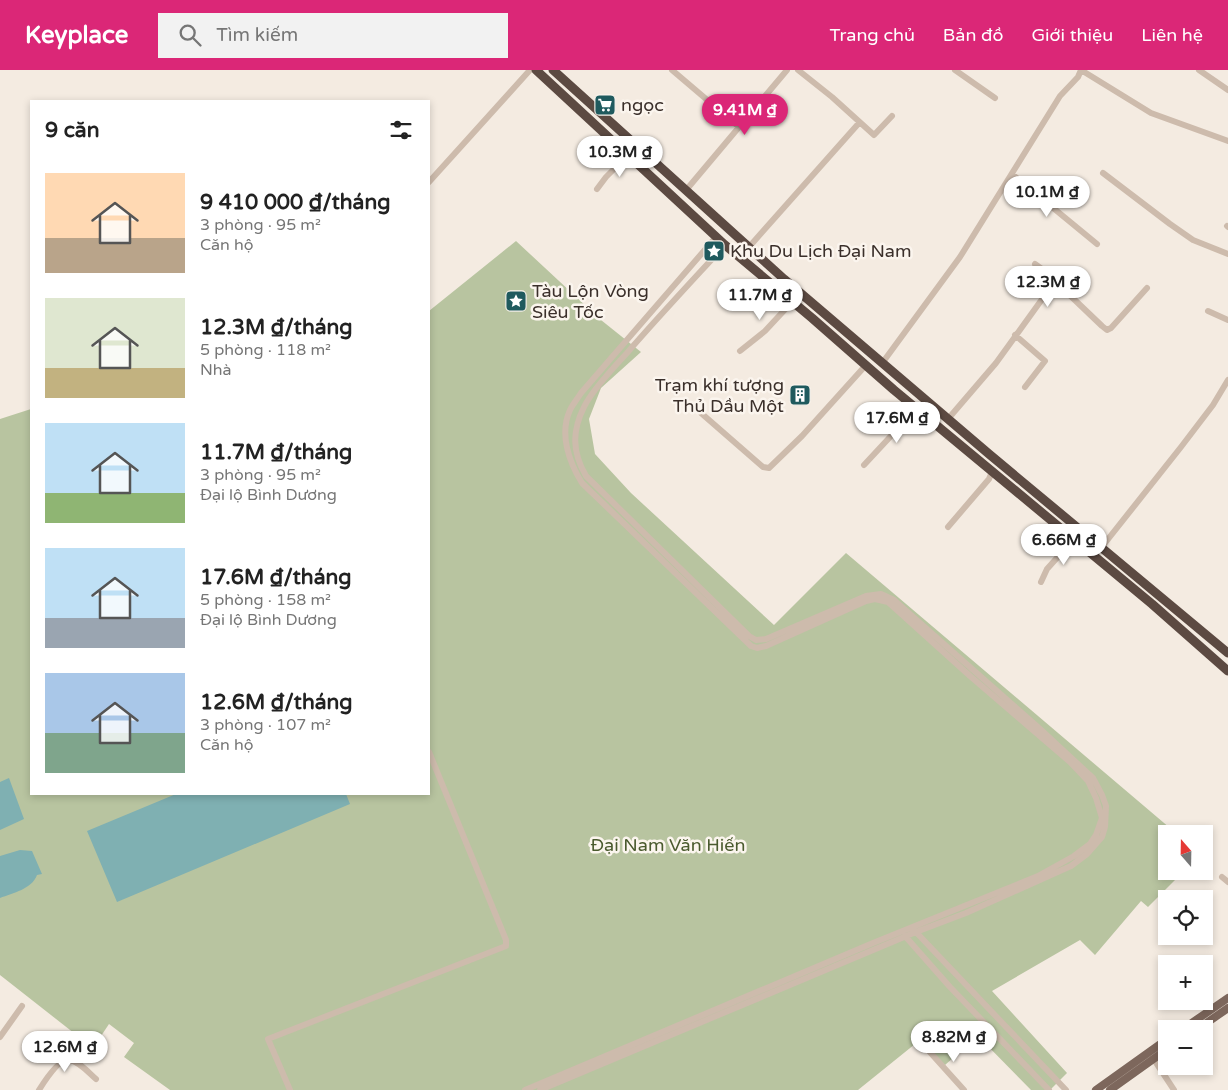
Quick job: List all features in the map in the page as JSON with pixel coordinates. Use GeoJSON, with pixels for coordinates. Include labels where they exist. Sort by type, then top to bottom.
{"type":"FeatureCollection","features":[{"type":"Feature","properties":{"kind":"highway"},"geometry":{"type":"LineString","coordinates":[[536,70],[725,245],[916,409],[1152,604],[1228,671]]}},
{"type":"Feature","properties":{"kind":"highway"},"geometry":{"type":"LineString","coordinates":[[553,70],[749,247],[948,419],[1228,653]]}},
{"type":"Feature","properties":{"kind":"highway"},"geometry":{"type":"LineString","coordinates":[[716,237],[727,227]]}},
{"type":"Feature","properties":{"kind":"highway"},"geometry":{"type":"LineString","coordinates":[[725,245],[735,234]]}},
{"type":"Feature","properties":{"kind":"main road"},"geometry":{"type":"LineString","coordinates":[[1196,1020],[1228,998]]}},
{"type":"Feature","properties":{"kind":"main road"},"geometry":{"type":"LineString","coordinates":[[1211,1020],[1228,1008]]}},
{"type":"Feature","properties":{"kind":"main road"},"geometry":{"type":"LineString","coordinates":[[1096,1090],[1158,1046]]}},
{"type":"Feature","properties":{"kind":"main road"},"geometry":{"type":"LineString","coordinates":[[1110,1090],[1158,1055]]}},
{"type":"Feature","properties":{"kind":"street"},"geometry":{"type":"LineString","coordinates":[[430,181],[530,70]]}},
{"type":"Feature","properties":{"kind":"street"},"geometry":{"type":"LineString","coordinates":[[672,70],[739,127]]}},
{"type":"Feature","properties":{"kind":"street"},"geometry":{"type":"LineString","coordinates":[[687,189],[787,70]]}},
{"type":"Feature","properties":{"kind":"street"},"geometry":{"type":"LineString","coordinates":[[798,70],[832,97],[874,135],[892,116]]}},
{"type":"Feature","properties":{"kind":"street"},"geometry":{"type":"LineString","coordinates":[[955,70],[995,98]]}},
{"type":"Feature","properties":{"kind":"street"},"geometry":{"type":"LineString","coordinates":[[883,362],[960,257],[1060,96],[1078,77],[1081,70],[1151,113],[1228,141]]}},
{"type":"Feature","properties":{"kind":"street"},"geometry":{"type":"LineString","coordinates":[[1199,70],[1228,90]]}},
{"type":"Feature","properties":{"kind":"street"},"geometry":{"type":"LineString","coordinates":[[749,247],[859,123]]}},
{"type":"Feature","properties":{"kind":"street"},"geometry":{"type":"LineString","coordinates":[[597,189],[628,155]]}},
{"type":"Feature","properties":{"kind":"street"},"geometry":{"type":"LineString","coordinates":[[1103,173],[1193,240],[1228,254]]}},
{"type":"Feature","properties":{"kind":"street"},"geometry":{"type":"LineString","coordinates":[[1012,174],[1097,244]]}},
{"type":"Feature","properties":{"kind":"street"},"geometry":{"type":"LineString","coordinates":[[540,1090],[906,937],[914,930],[1038,876],[1074,856],[1090,844],[1100,826],[1102,818],[1088,781],[1070,762],[888,602],[876,598],[866,601],[766,646],[757,648],[751,646],[582,483],[568,454],[566,432],[570,411],[581,393],[716,237]]}},
{"type":"Feature","properties":{"kind":"street"},"geometry":{"type":"LineString","coordinates":[[525,1090],[901,931],[914,930],[966,913],[1071,866],[1087,854],[1102,837],[1106,827],[1106,806],[1093,778],[1025,715],[894,600],[882,594],[866,596],[766,639],[756,640],[749,636],[586,476],[576,455],[575,438],[584,405],[620,360],[725,245]]}},
{"type":"Feature","properties":{"kind":"street"},"geometry":{"type":"LineString","coordinates":[[709,246],[718,253]]}},
{"type":"Feature","properties":{"kind":"street"},"geometry":{"type":"LineString","coordinates":[[1035,264],[1050,275],[1055,282],[1107,330],[1111,328],[1147,288]]}},
{"type":"Feature","properties":{"kind":"street"},"geometry":{"type":"LineString","coordinates":[[948,419],[996,363],[1055,282]]}},
{"type":"Feature","properties":{"kind":"street"},"geometry":{"type":"LineString","coordinates":[[740,350],[765,332],[792,302]]}},
{"type":"Feature","properties":{"kind":"street"},"geometry":{"type":"LineString","coordinates":[[1208,311],[1228,320]]}},
{"type":"Feature","properties":{"kind":"street"},"geometry":{"type":"LineString","coordinates":[[1015,335],[1045,361],[1025,387]]}},
{"type":"Feature","properties":{"kind":"street"},"geometry":{"type":"LineString","coordinates":[[701,413],[763,467],[769,468],[802,436],[866,365]]}},
{"type":"Feature","properties":{"kind":"street"},"geometry":{"type":"LineString","coordinates":[[1101,548],[1213,405],[1228,380]]}},
{"type":"Feature","properties":{"kind":"street"},"geometry":{"type":"LineString","coordinates":[[864,465],[916,409]]}},
{"type":"Feature","properties":{"kind":"street"},"geometry":{"type":"LineString","coordinates":[[948,527],[989,479],[992,472]]}},
{"type":"Feature","properties":{"kind":"street"},"geometry":{"type":"LineString","coordinates":[[1041,582],[1047,569],[1073,540]]}},
{"type":"Feature","properties":{"kind":"street"},"geometry":{"type":"LineString","coordinates":[[290,1090],[268,1039],[506,946],[506,940],[486,888],[430,754]]}},
{"type":"Feature","properties":{"kind":"street"},"geometry":{"type":"LineString","coordinates":[[1222,877],[1228,882]]}},
{"type":"Feature","properties":{"kind":"street"},"geometry":{"type":"LineString","coordinates":[[914,930],[1066,1090]]}},
{"type":"Feature","properties":{"kind":"street"},"geometry":{"type":"LineString","coordinates":[[901,931],[950,987],[1049,1090]]}},
{"type":"Feature","properties":{"kind":"street"},"geometry":{"type":"LineString","coordinates":[[0,1037],[22,1006]]}},
{"type":"Feature","properties":{"kind":"street"},"geometry":{"type":"LineString","coordinates":[[928,1050],[964,1090]]}},
{"type":"Feature","properties":{"kind":"street"},"geometry":{"type":"LineString","coordinates":[[1153,1058],[1174,1090]]}},
{"type":"Feature","properties":{"kind":"street"},"geometry":{"type":"LineString","coordinates":[[38,1090],[62,1061],[69,1060],[76,1063],[96,1079]]}},
{"type":"Feature","properties":{"kind":"green space","name":"Đại Nam Văn Hiến"},"geometry":{"type":"Polygon","coordinates":[[[516,241],[601,320],[641,352],[601,388],[589,419],[595,454],[631,493],[774,625],[846,553],[1166,825],[1158,825],[1158,880],[1175,880],[1165,890],[1158,890],[1158,897],[1148,907],[1141,901],[1095,955],[1080,940],[992,991],[1067,1073],[1050,1090],[1031,1090],[978,1036],[945,1065],[920,1040],[858,1090],[170,1090],[124,1057],[134,1043],[109,1024],[93,1048],[0,975],[0,419],[30,409],[30,795],[430,795],[430,310],[516,241]]]}},
{"type":"Feature","properties":{"kind":"water"},"geometry":{"type":"Polygon","coordinates":[[[9,778],[24,819],[0,830],[0,782],[9,778]]]}},
{"type":"Feature","properties":{"kind":"water"},"geometry":{"type":"Polygon","coordinates":[[[174,795],[346,795],[350,804],[117,902],[87,831],[174,795]]]}},
{"type":"Feature","properties":{"kind":"water"},"geometry":{"type":"Polygon","coordinates":[[[20,850],[32,851],[42,874],[37,875],[35,880],[27,887],[0,898],[0,856],[20,850]]]}},
{"type":"Feature","properties":{"kind":"place","name":"ngọc"},"geometry":{"type":"Point","coordinates":[605,105]}},
{"type":"Feature","properties":{"kind":"place","name":"Khu Du Lịch Đại Nam"},"geometry":{"type":"Point","coordinates":[714,251]}},
{"type":"Feature","properties":{"kind":"place","name":"Tàu Lộn Vòng Siêu Tốc"},"geometry":{"type":"Point","coordinates":[516,301]}},
{"type":"Feature","properties":{"kind":"place","name":"Trạm khí tượng Thủ Dầu Một"},"geometry":{"type":"Point","coordinates":[800,395]}}]}
